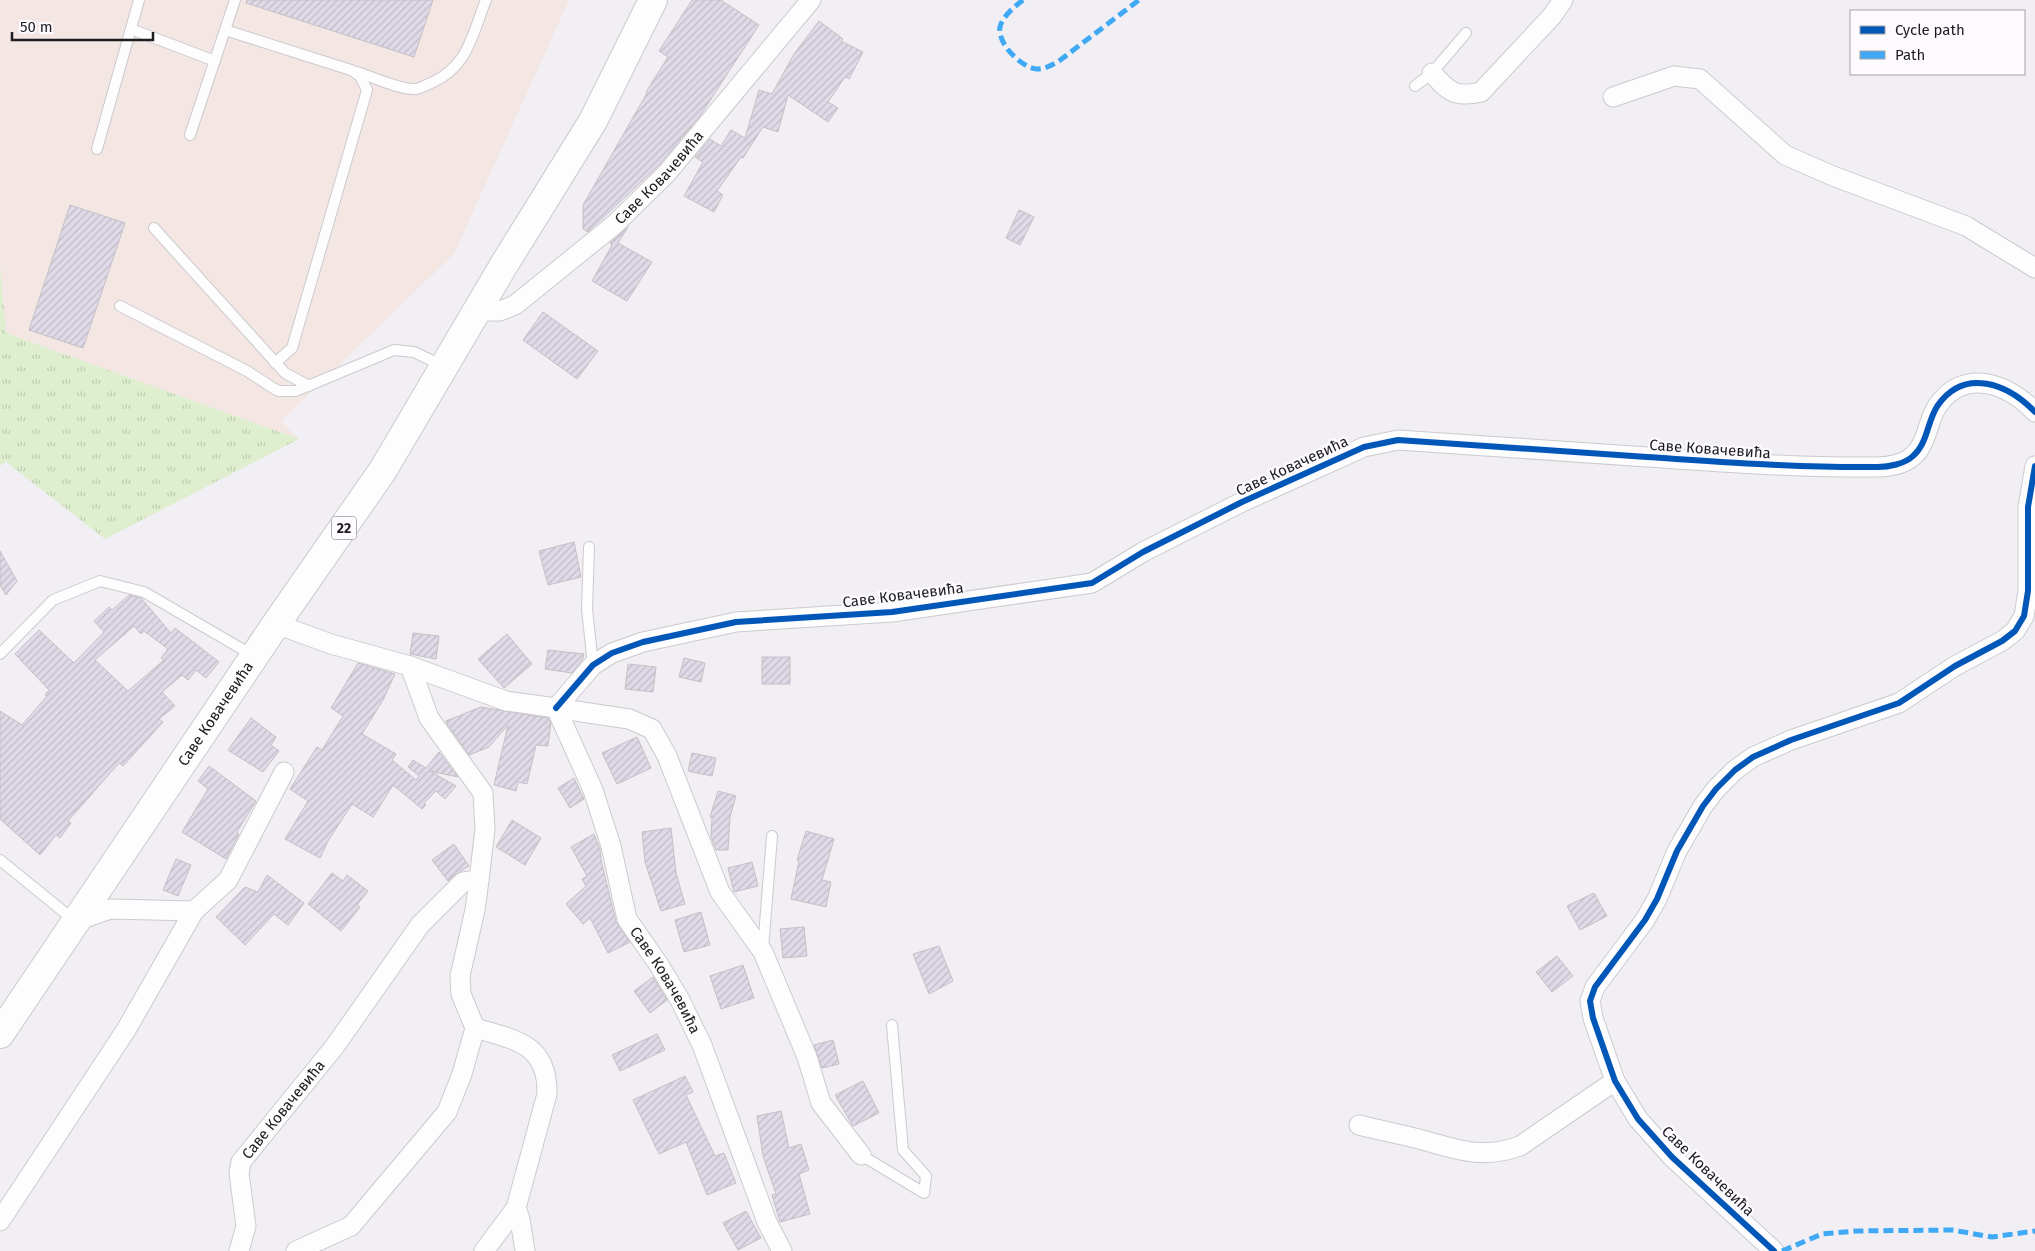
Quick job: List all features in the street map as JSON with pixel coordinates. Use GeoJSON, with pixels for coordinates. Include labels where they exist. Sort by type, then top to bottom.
{"type":"FeatureCollection","features":[{"type":"Feature","properties":{"kind":"main road","name":"Саве Ковачевића"},"geometry":{"type":"LineString","coordinates":[[0,1034],[276,624],[383,470],[477,311],[593,122],[654,0]]}},
{"type":"Feature","properties":{"kind":"street","name":"Саве Ковачевића"},"geometry":{"type":"LineString","coordinates":[[477,311],[500,311],[516,305],[614,225],[667,173],[811,0]]}},
{"type":"Feature","properties":{"kind":"street"},"geometry":{"type":"LineString","coordinates":[[1432,73],[1446,88],[1455,94],[1467,95],[1481,92],[1552,16],[1563,0]]}},
{"type":"Feature","properties":{"kind":"street"},"geometry":{"type":"LineString","coordinates":[[1613,97],[1674,76],[1700,79],[1785,155],[1832,176],[1966,226],[2035,268]]}},
{"type":"Feature","properties":{"kind":"street","name":"Саве Ковачевића"},"geometry":{"type":"LineString","coordinates":[[782,1251],[767,1222],[702,1045],[680,1000],[659,965],[626,919],[611,846],[594,790],[556,708],[594,665],[612,653],[643,642],[736,622],[892,612],[1092,583],[1142,552],[1242,502],[1364,447],[1398,440],[1806,468],[1889,467],[1913,457],[1925,440],[1937,406],[1951,392],[1965,385],[1997,385],[2024,401],[2035,412]]}},
{"type":"Feature","properties":{"kind":"street","name":"Саве Ковачевића"},"geometry":{"type":"LineString","coordinates":[[1774,1251],[1672,1157],[1638,1119],[1615,1081],[1593,1018],[1590,1001],[1595,987],[1645,920],[1658,899],[1677,852],[1703,806],[1716,788],[1753,757],[1791,740],[1899,703],[1955,666],[2015,631],[2024,616],[2028,591],[2028,507],[2035,466]]}},
{"type":"Feature","properties":{"kind":"street"},"geometry":{"type":"LineString","coordinates":[[276,624],[331,644],[410,666],[506,700],[629,719],[652,729],[670,764],[720,892],[763,952],[807,1057],[821,1104],[861,1155]]}},
{"type":"Feature","properties":{"kind":"street"},"geometry":{"type":"LineString","coordinates":[[296,1251],[351,1226],[435,1127],[447,1112],[462,1074],[475,1028],[461,994],[460,976],[475,910],[479,880],[485,829],[483,793],[429,718],[410,666]]}},
{"type":"Feature","properties":{"kind":"street"},"geometry":{"type":"LineString","coordinates":[[0,1221],[126,1030],[194,911],[228,880],[284,772]]}},
{"type":"Feature","properties":{"kind":"street","name":"Саве Ковачевића"},"geometry":{"type":"LineString","coordinates":[[239,1251],[246,1226],[239,1172],[241,1162],[335,1046],[420,925],[463,882],[479,880]]}},
{"type":"Feature","properties":{"kind":"street"},"geometry":{"type":"LineString","coordinates":[[76,921],[110,909],[194,911]]}},
{"type":"Feature","properties":{"kind":"street"},"geometry":{"type":"LineString","coordinates":[[475,1028],[516,1040],[541,1060],[547,1077],[547,1094],[516,1208],[484,1251]]}},
{"type":"Feature","properties":{"kind":"street"},"geometry":{"type":"LineString","coordinates":[[1359,1125],[1462,1152],[1504,1152],[1520,1146],[1615,1081]]}},
{"type":"Feature","properties":{"kind":"street"},"geometry":{"type":"LineString","coordinates":[[516,1208],[520,1219],[525,1251]]}},
{"type":"Feature","properties":{"kind":"lane"},"geometry":{"type":"LineString","coordinates":[[97,149],[139,0]]}},
{"type":"Feature","properties":{"kind":"lane"},"geometry":{"type":"LineString","coordinates":[[190,135],[235,0]]}},
{"type":"Feature","properties":{"kind":"lane"},"geometry":{"type":"LineString","coordinates":[[225,30],[407,88],[418,89],[454,70],[465,54],[486,0]]}},
{"type":"Feature","properties":{"kind":"lane"},"geometry":{"type":"LineString","coordinates":[[131,29],[215,60]]}},
{"type":"Feature","properties":{"kind":"lane"},"geometry":{"type":"LineString","coordinates":[[1414,86],[1432,73],[1466,33]]}},
{"type":"Feature","properties":{"kind":"lane"},"geometry":{"type":"LineString","coordinates":[[275,363],[292,348],[365,100],[367,90],[365,82],[351,70]]}},
{"type":"Feature","properties":{"kind":"lane"},"geometry":{"type":"LineString","coordinates":[[154,228],[285,374],[309,386]]}},
{"type":"Feature","properties":{"kind":"lane"},"geometry":{"type":"LineString","coordinates":[[120,306],[247,371],[279,391],[296,391],[394,350],[414,352],[444,367]]}},
{"type":"Feature","properties":{"kind":"lane"},"geometry":{"type":"LineString","coordinates":[[589,547],[587,610],[594,665]]}},
{"type":"Feature","properties":{"kind":"lane","name":"Саве Ковачевића"},"geometry":{"type":"LineString","coordinates":[[0,654],[53,600],[100,581],[144,592],[255,656]]}},
{"type":"Feature","properties":{"kind":"lane"},"geometry":{"type":"LineString","coordinates":[[763,952],[772,836]]}},
{"type":"Feature","properties":{"kind":"lane"},"geometry":{"type":"LineString","coordinates":[[0,860],[76,921]]}},
{"type":"Feature","properties":{"kind":"lane"},"geometry":{"type":"LineString","coordinates":[[861,1155],[924,1193],[926,1176],[903,1150],[892,1026]]}},
{"type":"Feature","properties":{"kind":"shaded area"},"geometry":{"type":"Polygon","coordinates":[[[0,0],[569,0],[454,254],[281,421],[299,439],[6,333],[0,265],[0,0]]]}},
{"type":"Feature","properties":{"kind":"green space"},"geometry":{"type":"Polygon","coordinates":[[[0,265],[6,333],[299,439],[105,539],[6,462],[0,466],[0,265]]]}},
{"type":"Feature","properties":{"kind":"building"},"geometry":{"type":"Polygon","coordinates":[[[247,0],[433,0],[414,57],[246,3],[247,0]]]}},
{"type":"Feature","properties":{"kind":"building"},"geometry":{"type":"Polygon","coordinates":[[[692,0],[721,0],[759,25],[700,116],[659,165],[588,232],[583,229],[583,205],[646,92],[668,57],[659,51],[692,0]]]}},
{"type":"Feature","properties":{"kind":"building"},"geometry":{"type":"Polygon","coordinates":[[[819,21],[843,39],[841,41],[863,52],[849,79],[845,77],[828,102],[838,108],[828,122],[788,95],[778,132],[763,127],[743,158],[741,157],[717,191],[723,195],[714,212],[684,196],[703,162],[695,157],[710,139],[721,146],[731,130],[745,138],[759,90],[772,94],[794,54],[819,21]]]}},
{"type":"Feature","properties":{"kind":"building"},"geometry":{"type":"Polygon","coordinates":[[[70,205],[125,223],[83,348],[29,330],[70,205]]]}},
{"type":"Feature","properties":{"kind":"building"},"geometry":{"type":"Polygon","coordinates":[[[1019,210],[1034,217],[1020,245],[1006,238],[1019,210]]]}},
{"type":"Feature","properties":{"kind":"building"},"geometry":{"type":"Polygon","coordinates":[[[628,227],[618,243],[652,262],[627,301],[592,281],[612,245],[610,243],[628,227]]]}},
{"type":"Feature","properties":{"kind":"building"},"geometry":{"type":"Polygon","coordinates":[[[543,312],[598,351],[577,379],[523,340],[543,312]]]}},
{"type":"Feature","properties":{"kind":"building"},"geometry":{"type":"Polygon","coordinates":[[[574,542],[581,577],[548,585],[539,551],[574,542]]]}},
{"type":"Feature","properties":{"kind":"building"},"geometry":{"type":"Polygon","coordinates":[[[0,551],[17,581],[6,595],[0,585],[0,551]]]}},
{"type":"Feature","properties":{"kind":"building"},"geometry":{"type":"Polygon","coordinates":[[[129,595],[141,598],[171,633],[175,628],[219,662],[206,678],[196,670],[188,680],[182,675],[162,692],[175,706],[159,719],[163,722],[123,766],[119,763],[68,821],[71,823],[60,838],[56,835],[40,855],[0,819],[0,711],[22,725],[47,696],[45,695],[49,690],[15,654],[39,630],[74,663],[104,632],[94,621],[109,607],[112,610],[129,595]],[[134,626],[95,660],[128,691],[164,660],[161,658],[168,649],[144,631],[141,634],[134,626]]]}},
{"type":"Feature","properties":{"kind":"building"},"geometry":{"type":"Polygon","coordinates":[[[413,633],[439,636],[436,659],[410,654],[413,633]]]}},
{"type":"Feature","properties":{"kind":"building"},"geometry":{"type":"Polygon","coordinates":[[[507,634],[532,664],[504,688],[478,659],[507,634]]]}},
{"type":"Feature","properties":{"kind":"building"},"geometry":{"type":"Polygon","coordinates":[[[548,650],[584,654],[583,659],[572,673],[545,669],[548,650]]]}},
{"type":"Feature","properties":{"kind":"building"},"geometry":{"type":"Polygon","coordinates":[[[762,657],[790,657],[790,684],[762,684],[762,657]]]}},
{"type":"Feature","properties":{"kind":"building"},"geometry":{"type":"Polygon","coordinates":[[[684,658],[705,663],[701,682],[679,677],[684,658]]]}},
{"type":"Feature","properties":{"kind":"building"},"geometry":{"type":"Polygon","coordinates":[[[358,663],[395,674],[383,700],[362,734],[396,754],[392,760],[416,780],[419,776],[408,767],[413,760],[426,768],[439,752],[458,777],[430,771],[456,786],[445,799],[436,791],[424,803],[426,805],[422,809],[393,785],[373,817],[352,804],[328,841],[320,858],[285,839],[308,801],[290,789],[317,747],[322,750],[343,716],[331,708],[358,663]]]}},
{"type":"Feature","properties":{"kind":"building"},"geometry":{"type":"Polygon","coordinates":[[[628,664],[656,667],[653,692],[625,689],[628,664]]]}},
{"type":"Feature","properties":{"kind":"building"},"geometry":{"type":"Polygon","coordinates":[[[481,707],[548,718],[551,723],[548,746],[536,745],[527,784],[518,782],[516,791],[494,785],[508,725],[489,747],[469,755],[446,721],[481,707]]]}},
{"type":"Feature","properties":{"kind":"building"},"geometry":{"type":"Polygon","coordinates":[[[251,718],[276,737],[271,745],[279,751],[263,772],[228,750],[251,718]]]}},
{"type":"Feature","properties":{"kind":"building"},"geometry":{"type":"Polygon","coordinates":[[[637,737],[651,768],[617,784],[602,753],[637,737]]]}},
{"type":"Feature","properties":{"kind":"building"},"geometry":{"type":"Polygon","coordinates":[[[692,753],[716,758],[712,776],[688,771],[692,753]]]}},
{"type":"Feature","properties":{"kind":"building"},"geometry":{"type":"Polygon","coordinates":[[[209,766],[256,801],[237,832],[239,834],[226,859],[182,832],[208,789],[198,781],[209,766]]]}},
{"type":"Feature","properties":{"kind":"building"},"geometry":{"type":"Polygon","coordinates":[[[574,778],[584,799],[570,808],[558,788],[574,778]]]}},
{"type":"Feature","properties":{"kind":"building"},"geometry":{"type":"Polygon","coordinates":[[[718,791],[736,796],[730,817],[728,850],[716,850],[711,837],[712,817],[710,817],[718,791]]]}},
{"type":"Feature","properties":{"kind":"building"},"geometry":{"type":"Polygon","coordinates":[[[512,820],[541,838],[525,865],[496,847],[512,820]]]}},
{"type":"Feature","properties":{"kind":"building"},"geometry":{"type":"Polygon","coordinates":[[[671,828],[676,873],[685,904],[661,911],[645,862],[642,832],[671,828]]]}},
{"type":"Feature","properties":{"kind":"building"},"geometry":{"type":"Polygon","coordinates":[[[806,831],[834,839],[822,880],[831,882],[826,907],[791,899],[799,861],[797,860],[806,831]]]}},
{"type":"Feature","properties":{"kind":"building"},"geometry":{"type":"Polygon","coordinates":[[[594,834],[600,849],[616,922],[630,942],[608,953],[590,918],[583,924],[566,904],[586,886],[582,879],[587,876],[571,847],[594,834]]]}},
{"type":"Feature","properties":{"kind":"building"},"geometry":{"type":"Polygon","coordinates":[[[454,844],[469,866],[448,881],[432,860],[454,844]]]}},
{"type":"Feature","properties":{"kind":"building"},"geometry":{"type":"Polygon","coordinates":[[[176,859],[191,865],[178,896],[163,890],[176,859]]]}},
{"type":"Feature","properties":{"kind":"building"},"geometry":{"type":"Polygon","coordinates":[[[752,862],[758,886],[734,892],[728,868],[752,862]]]}},
{"type":"Feature","properties":{"kind":"building"},"geometry":{"type":"Polygon","coordinates":[[[332,873],[343,881],[347,875],[368,891],[357,905],[360,907],[341,931],[308,904],[332,873]]]}},
{"type":"Feature","properties":{"kind":"building"},"geometry":{"type":"Polygon","coordinates":[[[267,875],[304,903],[288,925],[274,914],[245,945],[216,917],[245,887],[258,892],[267,875]]]}},
{"type":"Feature","properties":{"kind":"building"},"geometry":{"type":"Polygon","coordinates":[[[1594,893],[1607,916],[1580,930],[1567,906],[1594,893]]]}},
{"type":"Feature","properties":{"kind":"building"},"geometry":{"type":"Polygon","coordinates":[[[701,912],[710,945],[684,952],[675,920],[701,912]]]}},
{"type":"Feature","properties":{"kind":"building"},"geometry":{"type":"Polygon","coordinates":[[[804,927],[807,956],[783,958],[780,929],[804,927]]]}},
{"type":"Feature","properties":{"kind":"building"},"geometry":{"type":"Polygon","coordinates":[[[939,946],[953,981],[929,994],[913,954],[939,946]]]}},
{"type":"Feature","properties":{"kind":"building"},"geometry":{"type":"Polygon","coordinates":[[[1557,956],[1573,976],[1552,992],[1536,972],[1557,956]]]}},
{"type":"Feature","properties":{"kind":"building"},"geometry":{"type":"Polygon","coordinates":[[[743,965],[754,998],[721,1009],[710,976],[743,965]]]}},
{"type":"Feature","properties":{"kind":"building"},"geometry":{"type":"Polygon","coordinates":[[[653,977],[667,1000],[650,1013],[634,991],[653,977]]]}},
{"type":"Feature","properties":{"kind":"building"},"geometry":{"type":"Polygon","coordinates":[[[657,1034],[665,1050],[620,1071],[612,1055],[657,1034]]]}},
{"type":"Feature","properties":{"kind":"building"},"geometry":{"type":"Polygon","coordinates":[[[833,1040],[839,1064],[822,1068],[814,1045],[833,1040]]]}},
{"type":"Feature","properties":{"kind":"building"},"geometry":{"type":"Polygon","coordinates":[[[685,1076],[693,1092],[686,1095],[715,1156],[724,1153],[736,1183],[707,1195],[686,1142],[659,1154],[633,1100],[685,1076]]]}},
{"type":"Feature","properties":{"kind":"building"},"geometry":{"type":"Polygon","coordinates":[[[863,1081],[879,1113],[853,1126],[835,1095],[863,1081]]]}},
{"type":"Feature","properties":{"kind":"building"},"geometry":{"type":"Polygon","coordinates":[[[781,1111],[789,1148],[801,1144],[809,1170],[799,1174],[810,1214],[780,1222],[772,1195],[776,1194],[763,1156],[757,1116],[781,1111]]]}},
{"type":"Feature","properties":{"kind":"building"},"geometry":{"type":"Polygon","coordinates":[[[746,1211],[761,1238],[738,1250],[723,1223],[746,1211]]]}},
{"type":"Feature","properties":{"kind":"marked path"},"geometry":{"type":"LineString","coordinates":[[1023,0],[1003,19],[1000,34],[1006,47],[1018,60],[1031,68],[1037,69],[1046,68],[1059,61],[1139,0]]}},
{"type":"Feature","properties":{"kind":"marked path"},"geometry":{"type":"LineString","coordinates":[[1782,1251],[1822,1234],[1856,1231],[1952,1230],[1992,1237],[2035,1231]]}},
{"type":"Feature","properties":{"kind":"cycle path"},"geometry":{"type":"LineString","coordinates":[[556,708],[593,665],[612,653],[643,642],[736,622],[892,612],[1092,583],[1143,552],[1242,502],[1364,447],[1398,440],[1762,464],[1820,467],[1882,467],[1901,463],[1910,459],[1918,451],[1925,438],[1934,411],[1949,393],[1961,386],[1973,383],[2000,387],[2024,402],[2035,412]]}},
{"type":"Feature","properties":{"kind":"cycle path"},"geometry":{"type":"LineString","coordinates":[[1774,1251],[1672,1157],[1638,1119],[1615,1081],[1593,1018],[1590,1001],[1595,987],[1645,920],[1657,899],[1677,851],[1703,806],[1716,789],[1735,770],[1753,757],[1791,740],[1899,703],[1955,666],[2002,641],[2015,631],[2024,616],[2028,591],[2028,507],[2035,466]]}}]}
